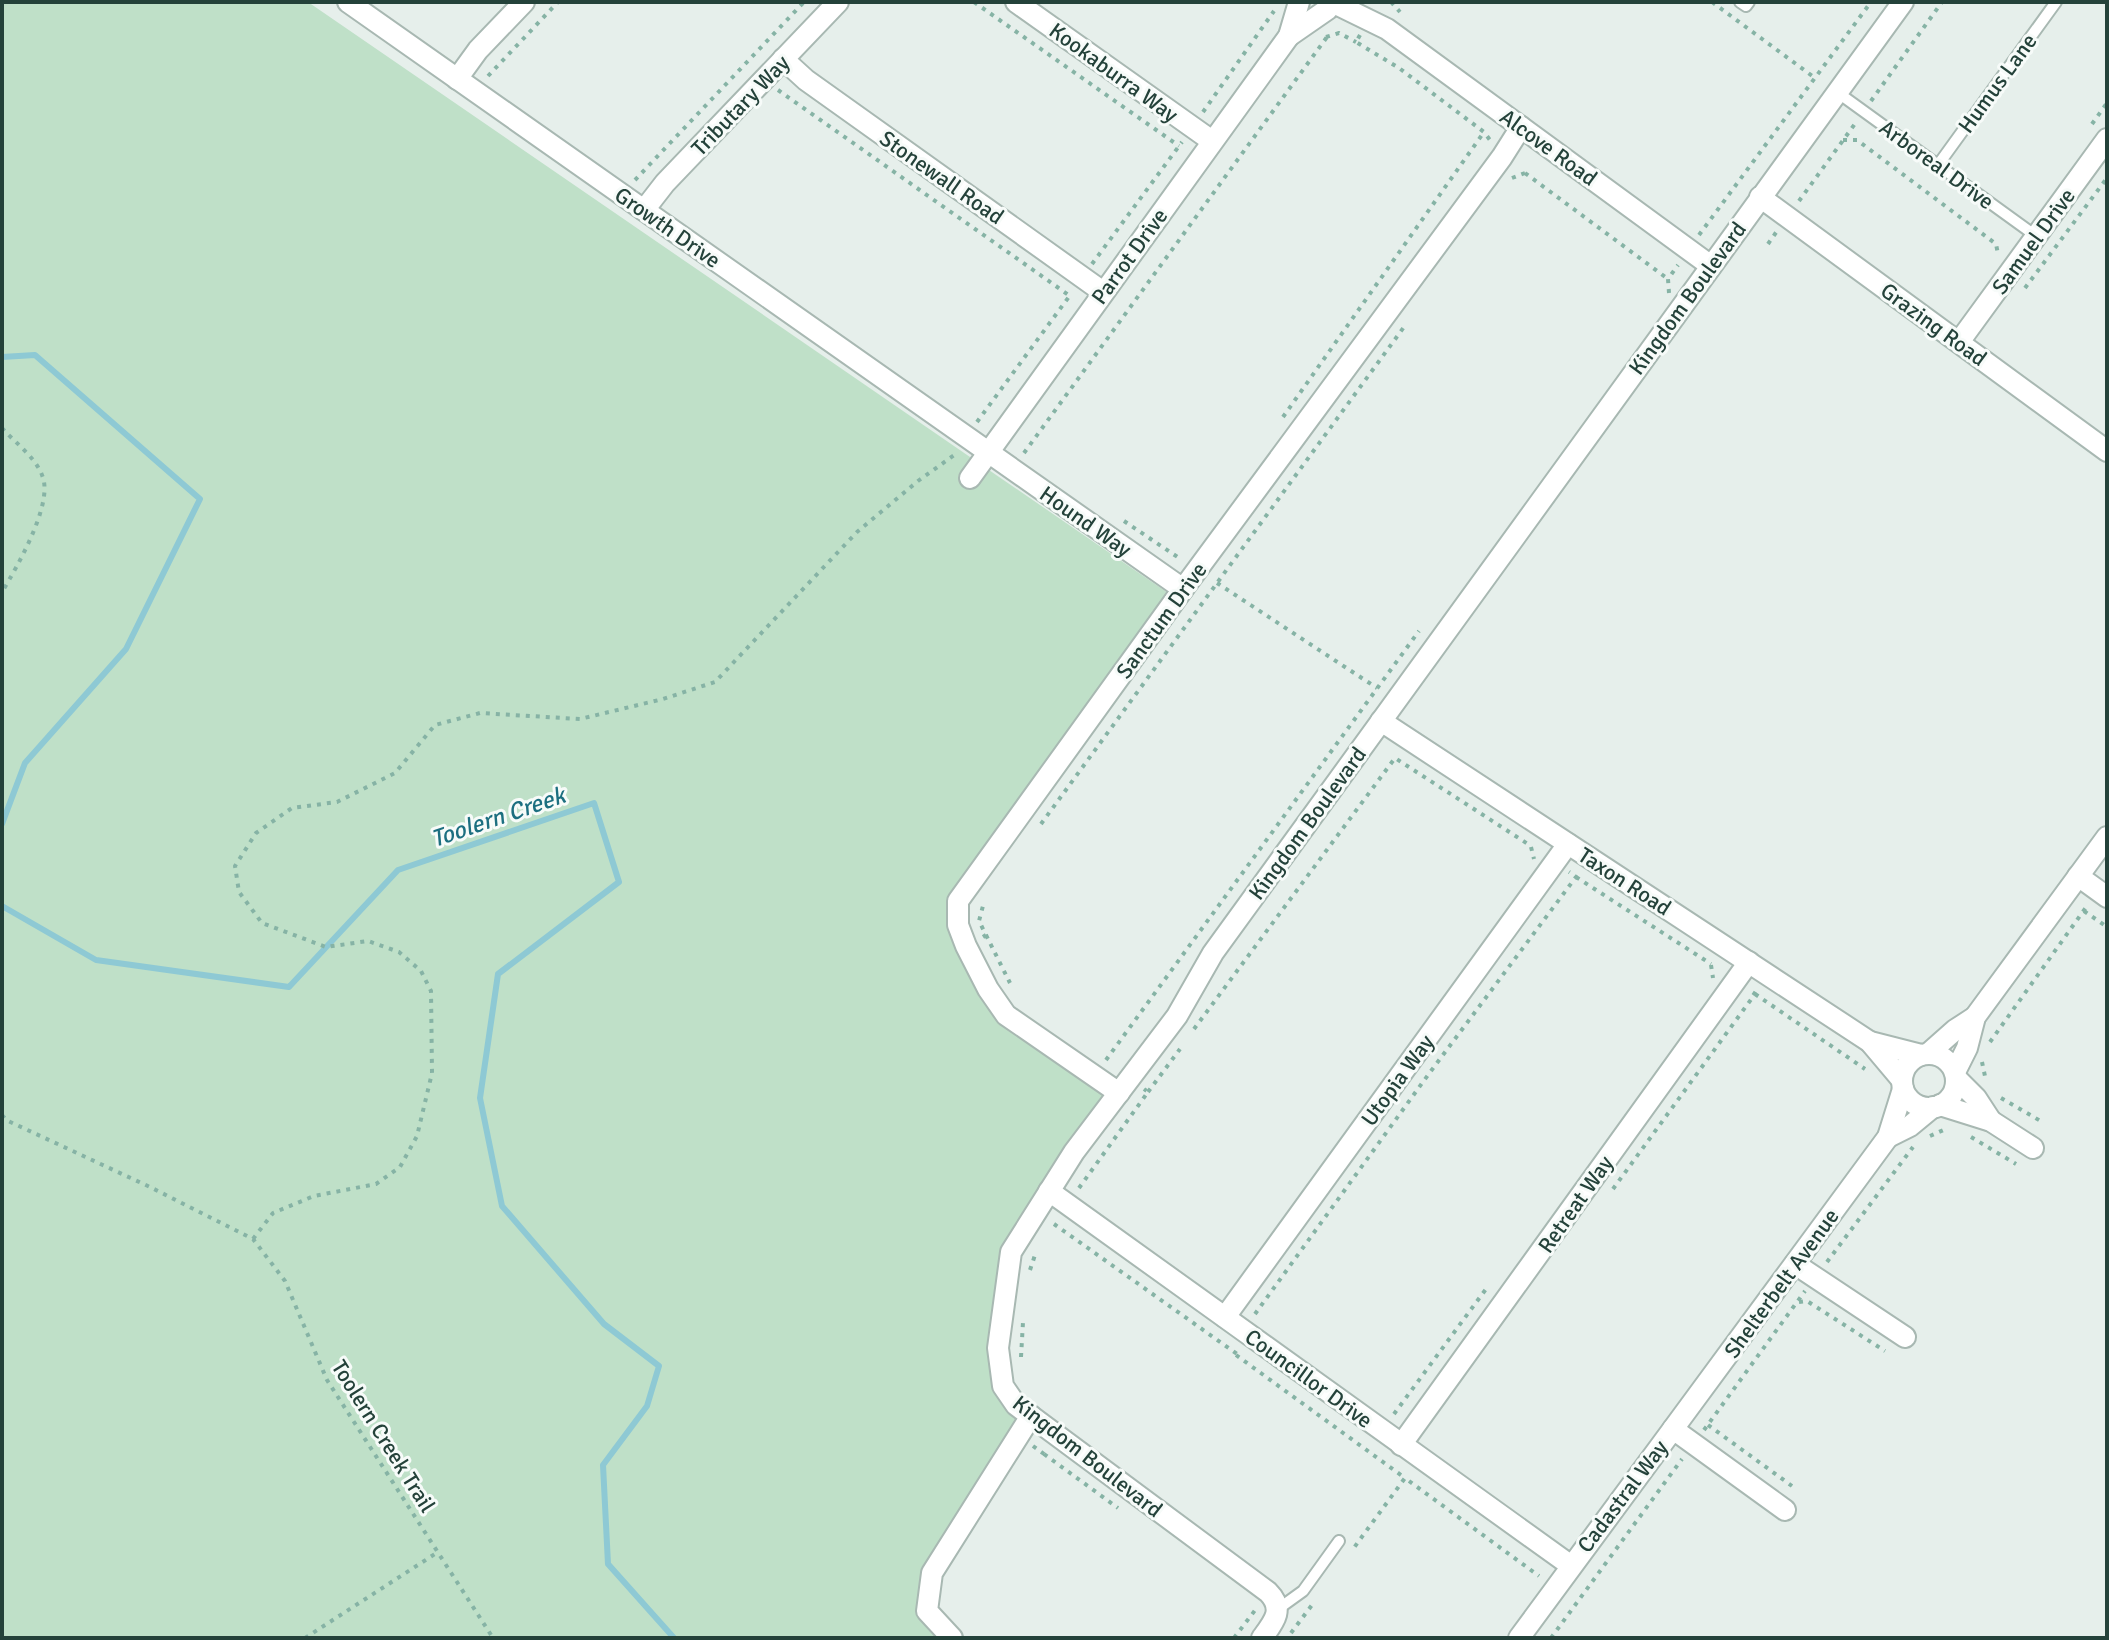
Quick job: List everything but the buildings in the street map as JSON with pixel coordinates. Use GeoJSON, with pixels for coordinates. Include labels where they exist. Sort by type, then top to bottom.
{"type":"FeatureCollection","features":[{"type":"Feature","properties":{"kind":"street","name":"Growth Drive"},"geometry":{"type":"LineString","coordinates":[[348,2],[988,452]]}},
{"type":"Feature","properties":{"kind":"street"},"geometry":{"type":"LineString","coordinates":[[457,79],[478,50],[524,2]]}},
{"type":"Feature","properties":{"kind":"street","name":"Tributary Way"},"geometry":{"type":"LineString","coordinates":[[644,210],[665,183],[838,2]]}},
{"type":"Feature","properties":{"kind":"street","name":"Kookaburra Way"},"geometry":{"type":"LineString","coordinates":[[1016,2],[1212,141]]}},
{"type":"Feature","properties":{"kind":"street","name":"Parrot Drive"},"geometry":{"type":"LineString","coordinates":[[1289,36],[1299,2]]}},
{"type":"Feature","properties":{"kind":"street","name":"Alcove Road"},"geometry":{"type":"LineString","coordinates":[[1369,2],[1387,29]]}},
{"type":"Feature","properties":{"kind":"street","name":"Kingdom Boulevard"},"geometry":{"type":"LineString","coordinates":[[1278,1609],[1268,1592],[1016,1405],[1003,1386],[998,1348],[1011,1252],[1049,1191],[1177,1016],[1213,953],[1903,2]]}},
{"type":"Feature","properties":{"kind":"street","name":"Parrot Drive"},"geometry":{"type":"LineString","coordinates":[[970,478],[1289,36],[1331,5]]}},
{"type":"Feature","properties":{"kind":"street","name":"Alcove Road"},"geometry":{"type":"LineString","coordinates":[[1331,5],[1387,29],[1711,266]]}},
{"type":"Feature","properties":{"kind":"street","name":"Stonewall Road"},"geometry":{"type":"LineString","coordinates":[[783,59],[806,80],[1103,292]]}},
{"type":"Feature","properties":{"kind":"street","name":"Sanctum Drive"},"geometry":{"type":"LineString","coordinates":[[1124,1086],[1006,1015],[988,989],[966,946],[958,925],[958,901],[1521,127]]}},
{"type":"Feature","properties":{"kind":"street","name":"Samuel Drive"},"geometry":{"type":"LineString","coordinates":[[1959,342],[2028,230],[2107,139]]}},
{"type":"Feature","properties":{"kind":"street","name":"Grazing Road"},"geometry":{"type":"LineString","coordinates":[[1760,197],[2107,451]]}},
{"type":"Feature","properties":{"kind":"street","name":"Hound Way"},"geometry":{"type":"LineString","coordinates":[[988,452],[1183,589]]}},
{"type":"Feature","properties":{"kind":"street","name":"Taxon Road"},"geometry":{"type":"LineString","coordinates":[[1381,721],[1870,1042]]}},
{"type":"Feature","properties":{"kind":"street"},"geometry":{"type":"LineString","coordinates":[[1903,1085],[1907,1065],[1975,1017],[2107,837]]}},
{"type":"Feature","properties":{"kind":"street","name":"Utopia Way"},"geometry":{"type":"LineString","coordinates":[[1225,1317],[1568,844]]}},
{"type":"Feature","properties":{"kind":"street"},"geometry":{"type":"LineString","coordinates":[[2078,876],[2103,894]]}},
{"type":"Feature","properties":{"kind":"street","name":"Retreat Way"},"geometry":{"type":"LineString","coordinates":[[1401,1445],[1749,962]]}},
{"type":"Feature","properties":{"kind":"street"},"geometry":{"type":"LineString","coordinates":[[1937,1106],[1954,1091],[1955,1075],[1967,1048],[1975,1017]]}},
{"type":"Feature","properties":{"kind":"street"},"geometry":{"type":"LineString","coordinates":[[1870,1042],[1945,1059],[1991,1121]]}},
{"type":"Feature","properties":{"kind":"street"},"geometry":{"type":"LineString","coordinates":[[1870,1042],[1903,1085],[1907,1096],[1918,1105],[1937,1106],[1991,1121],[2033,1148]]}},
{"type":"Feature","properties":{"kind":"street","name":"Shelterbelt Avenue"},"geometry":{"type":"LineString","coordinates":[[1673,1429],[1888,1137],[1903,1085]]}},
{"type":"Feature","properties":{"kind":"street","name":"Shelterbelt Avenue"},"geometry":{"type":"LineString","coordinates":[[1888,1137],[1910,1126],[1937,1106]]}},
{"type":"Feature","properties":{"kind":"street","name":"Councillor Drive"},"geometry":{"type":"LineString","coordinates":[[1049,1191],[1570,1565]]}},
{"type":"Feature","properties":{"kind":"street"},"geometry":{"type":"LineString","coordinates":[[1795,1264],[1905,1337]]}},
{"type":"Feature","properties":{"kind":"street"},"geometry":{"type":"LineString","coordinates":[[952,1638],[927,1611],[932,1573],[1031,1416]]}},
{"type":"Feature","properties":{"kind":"street","name":"Cadastral Way"},"geometry":{"type":"LineString","coordinates":[[1519,1638],[1673,1429],[1785,1510]]}},
{"type":"Feature","properties":{"kind":"street"},"geometry":{"type":"LineString","coordinates":[[1262,1638],[1277,1616],[1278,1609]]}},
{"type":"Feature","properties":{"kind":"lane"},"geometry":{"type":"LineString","coordinates":[[1740,2],[1746,6],[1749,2]]}},
{"type":"Feature","properties":{"kind":"lane","name":"Humus Lane"},"geometry":{"type":"LineString","coordinates":[[1938,165],[2056,2]]}},
{"type":"Feature","properties":{"kind":"lane","name":"Arboreal Drive"},"geometry":{"type":"LineString","coordinates":[[1837,92],[2028,230]]}},
{"type":"Feature","properties":{"kind":"lane"},"geometry":{"type":"LineString","coordinates":[[1278,1609],[1303,1591],[1339,1541]]}},
{"type":"Feature","properties":{"kind":"path"},"geometry":{"type":"LineString","coordinates":[[488,76],[558,2]]}},
{"type":"Feature","properties":{"kind":"path"},"geometry":{"type":"LineString","coordinates":[[634,181],[804,2]]}},
{"type":"Feature","properties":{"kind":"path"},"geometry":{"type":"LineString","coordinates":[[974,2],[1179,146]]}},
{"type":"Feature","properties":{"kind":"path"},"geometry":{"type":"LineString","coordinates":[[1712,2],[1815,78]]}},
{"type":"Feature","properties":{"kind":"path"},"geometry":{"type":"LineString","coordinates":[[1669,295],[1668,279],[1871,2]]}},
{"type":"Feature","properties":{"kind":"path"},"geometry":{"type":"LineString","coordinates":[[253,1239],[273,1213],[314,1196],[376,1184],[400,1167],[417,1136],[432,1073],[431,991],[421,971],[399,952],[368,941],[326,947],[262,923],[239,892],[235,866],[256,833],[292,808],[337,802],[395,773],[435,725],[480,713],[580,719],[663,699],[715,682],[857,532],[918,481],[957,454],[1280,3]]}},
{"type":"Feature","properties":{"kind":"path"},"geometry":{"type":"LineString","coordinates":[[1024,453],[1327,37]]}},
{"type":"Feature","properties":{"kind":"path"},"geometry":{"type":"LineString","coordinates":[[778,90],[1070,296]]}},
{"type":"Feature","properties":{"kind":"path"},"geometry":{"type":"LineString","coordinates":[[2089,128],[2107,103]]}},
{"type":"Feature","properties":{"kind":"path"},"geometry":{"type":"LineString","coordinates":[[1843,140],[1857,140],[1996,244],[1998,254],[2028,230]]}},
{"type":"Feature","properties":{"kind":"path"},"geometry":{"type":"LineString","coordinates":[[1511,178],[1525,173]]}},
{"type":"Feature","properties":{"kind":"path"},"geometry":{"type":"LineString","coordinates":[[2024,290],[2107,178]]}},
{"type":"Feature","properties":{"kind":"path"},"geometry":{"type":"LineString","coordinates":[[1799,201],[1809,209]]}},
{"type":"Feature","properties":{"kind":"path"},"geometry":{"type":"LineString","coordinates":[[1032,835],[1409,320]]}},
{"type":"Feature","properties":{"kind":"path"},"geometry":{"type":"LineString","coordinates":[[2,428],[30,456],[44,482],[39,515],[21,561],[2,592]]}},
{"type":"Feature","properties":{"kind":"path"},"geometry":{"type":"LineString","coordinates":[[1217,583],[1377,688]]}},
{"type":"Feature","properties":{"kind":"path"},"geometry":{"type":"LineString","coordinates":[[1148,1092],[1124,1086],[1105,1061],[1424,625]]}},
{"type":"Feature","properties":{"kind":"path"},"geometry":{"type":"LineString","coordinates":[[1054,1224],[1395,758]]}},
{"type":"Feature","properties":{"kind":"path"},"geometry":{"type":"LineString","coordinates":[[1525,871],[1535,859],[1531,847]]}},
{"type":"Feature","properties":{"kind":"path"},"geometry":{"type":"LineString","coordinates":[[1988,1045],[2084,911],[2103,894]]}},
{"type":"Feature","properties":{"kind":"path"},"geometry":{"type":"LineString","coordinates":[[966,946],[986,935],[979,921],[982,904],[988,895]]}},
{"type":"Feature","properties":{"kind":"path"},"geometry":{"type":"LineString","coordinates":[[2084,911],[2107,927]]}},
{"type":"Feature","properties":{"kind":"path"},"geometry":{"type":"LineString","coordinates":[[1755,994],[1847,1055],[1874,1079]]}},
{"type":"Feature","properties":{"kind":"path","name":"Toolern Creek Trail"},"geometry":{"type":"LineString","coordinates":[[2,1115],[6,1120],[253,1239],[285,1281],[327,1380],[493,1638]]}},
{"type":"Feature","properties":{"kind":"path"},"geometry":{"type":"LineString","coordinates":[[1927,1138],[1948,1128],[1958,1130]]}},
{"type":"Feature","properties":{"kind":"path"},"geometry":{"type":"LineString","coordinates":[[1964,1133],[2016,1164]]}},
{"type":"Feature","properties":{"kind":"path"},"geometry":{"type":"LineString","coordinates":[[1551,1638],[1815,1277],[1913,1147],[1920,1143]]}},
{"type":"Feature","properties":{"kind":"path"},"geometry":{"type":"LineString","coordinates":[[1028,1277],[1040,1244]]}},
{"type":"Feature","properties":{"kind":"path"},"geometry":{"type":"LineString","coordinates":[[1020,1364],[1025,1310]]}},
{"type":"Feature","properties":{"kind":"path"},"geometry":{"type":"LineString","coordinates":[[1236,1355],[1405,1478],[1352,1552]]}},
{"type":"Feature","properties":{"kind":"path"},"geometry":{"type":"LineString","coordinates":[[1708,1425],[1792,1486]]}},
{"type":"Feature","properties":{"kind":"path"},"geometry":{"type":"LineString","coordinates":[[1019,1436],[1044,1454],[1057,1435]]}},
{"type":"Feature","properties":{"kind":"path"},"geometry":{"type":"LineString","coordinates":[[1655,1452],[1677,1467],[1690,1467]]}},
{"type":"Feature","properties":{"kind":"path"},"geometry":{"type":"LineString","coordinates":[[305,1638],[438,1552]]}},
{"type":"Feature","properties":{"kind":"path"},"geometry":{"type":"LineString","coordinates":[[1288,1638],[1316,1600],[1303,1591]]}},
{"type":"Feature","properties":{"kind":"green space"},"geometry":{"type":"Polygon","coordinates":[[[2,2],[308,2],[1168,593],[951,896],[949,934],[1000,1014],[1107,1090],[1075,1133],[1005,1251],[992,1348],[1024,1418],[925,1571],[942,1638],[2,1638],[2,2]]]}},
{"type":"Feature","properties":{"kind":"waterway","name":"Toolern Creek"},"geometry":{"type":"LineString","coordinates":[[2,357],[35,355],[200,499],[126,649],[25,763],[2,824]]}},
{"type":"Feature","properties":{"kind":"waterway","name":"Toolern Creek"},"geometry":{"type":"LineString","coordinates":[[2,906],[96,960],[289,987],[398,870],[594,803],[619,882],[498,974],[480,1098],[502,1206],[604,1324],[659,1366],[647,1406],[603,1465],[608,1564],[674,1638]]}}]}
